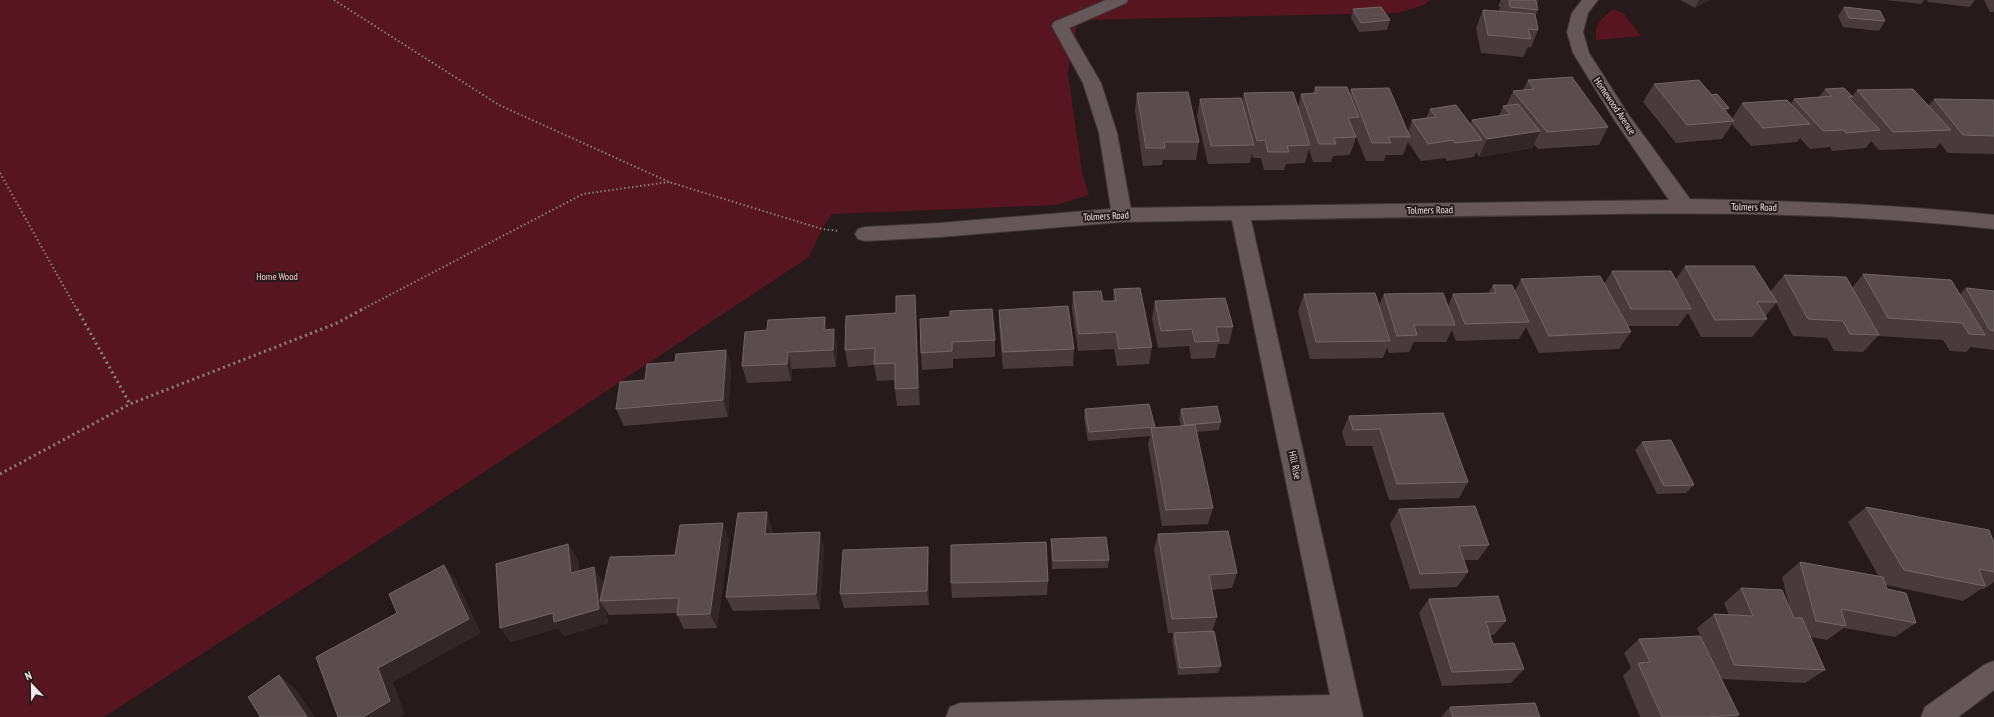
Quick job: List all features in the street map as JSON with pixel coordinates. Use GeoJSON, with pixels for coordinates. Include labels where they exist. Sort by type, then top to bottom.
{"type":"FeatureCollection","features":[{"type":"Feature","properties":{"kind":"street"},"geometry":{"type":"LineString","coordinates":[[1120,0],[1060,26],[1094,90],[1108,133],[1122,215]]}},
{"type":"Feature","properties":{"kind":"street","name":"Homewood Avenue"},"geometry":{"type":"LineString","coordinates":[[1590,0],[1580,13],[1575,32],[1581,53],[1621,117],[1684,206]]}},
{"type":"Feature","properties":{"kind":"street","name":"Tolmers Road"},"geometry":{"type":"LineString","coordinates":[[866,234],[940,230],[1122,215],[1684,206],[1814,208],[1941,216],[1994,222]]}},
{"type":"Feature","properties":{"kind":"street","name":"Hill Rise"},"geometry":{"type":"LineString","coordinates":[[1240,213],[1348,712]]}},
{"type":"Feature","properties":{"kind":"street"},"geometry":{"type":"LineString","coordinates":[[1935,717],[1994,674]]}},
{"type":"Feature","properties":{"kind":"street"},"geometry":{"type":"LineString","coordinates":[[960,717],[1348,712]]}},
{"type":"Feature","properties":{"kind":"path"},"geometry":{"type":"LineString","coordinates":[[334,0],[499,105],[669,182],[822,229],[866,234]]}},
{"type":"Feature","properties":{"kind":"path"},"geometry":{"type":"LineString","coordinates":[[0,173],[130,404]]}},
{"type":"Feature","properties":{"kind":"path"},"geometry":{"type":"LineString","coordinates":[[0,474],[130,404],[335,324],[583,194],[669,182]]}},
{"type":"Feature","properties":{"kind":"green space","name":"Home Wood"},"geometry":{"type":"Polygon","coordinates":[[[0,0],[1430,0],[1424,5],[1398,13],[1078,20],[1068,73],[1082,172],[1089,195],[1056,205],[832,214],[822,229],[809,257],[472,480],[104,717],[0,717],[0,0]]]}},
{"type":"Feature","properties":{"kind":"green space"},"geometry":{"type":"Polygon","coordinates":[[[1614,9],[1624,14],[1641,36],[1596,40],[1598,25],[1614,9]]]}},
{"type":"Feature","properties":{"kind":"building"},"geometry":{"type":"Polygon","coordinates":[[[1509,0],[1536,0],[1538,10],[1510,7],[1509,0]]]}},
{"type":"Feature","properties":{"kind":"building"},"geometry":{"type":"Polygon","coordinates":[[[1381,7],[1390,20],[1361,23],[1353,9],[1381,7]]]}},
{"type":"Feature","properties":{"kind":"building"},"geometry":{"type":"Polygon","coordinates":[[[1844,7],[1880,11],[1885,21],[1849,18],[1844,7]]]}},
{"type":"Feature","properties":{"kind":"building"},"geometry":{"type":"Polygon","coordinates":[[[1483,10],[1535,14],[1538,30],[1528,29],[1531,39],[1488,35],[1483,10]]]}},
{"type":"Feature","properties":{"kind":"building"},"geometry":{"type":"Polygon","coordinates":[[[1572,77],[1608,127],[1547,132],[1513,91],[1534,89],[1528,80],[1572,77]]]}},
{"type":"Feature","properties":{"kind":"building"},"geometry":{"type":"Polygon","coordinates":[[[1699,80],[1734,121],[1687,125],[1654,84],[1699,80]]]}},
{"type":"Feature","properties":{"kind":"building"},"geometry":{"type":"Polygon","coordinates":[[[1315,87],[1347,87],[1359,117],[1348,118],[1356,137],[1334,138],[1336,144],[1319,144],[1301,94],[1317,93],[1315,87]]]}},
{"type":"Feature","properties":{"kind":"building"},"geometry":{"type":"Polygon","coordinates":[[[1389,88],[1410,137],[1388,137],[1391,143],[1372,143],[1351,89],[1389,88]]]}},
{"type":"Feature","properties":{"kind":"building"},"geometry":{"type":"Polygon","coordinates":[[[1844,88],[1853,97],[1848,97],[1880,130],[1846,133],[1843,130],[1823,131],[1794,99],[1832,96],[1825,89],[1844,88]]]}},
{"type":"Feature","properties":{"kind":"building"},"geometry":{"type":"Polygon","coordinates":[[[1913,89],[1951,130],[1893,132],[1857,90],[1913,89]]]}},
{"type":"Feature","properties":{"kind":"building"},"geometry":{"type":"Polygon","coordinates":[[[1188,92],[1199,142],[1164,142],[1165,148],[1146,148],[1137,93],[1188,92]]]}},
{"type":"Feature","properties":{"kind":"building"},"geometry":{"type":"Polygon","coordinates":[[[1293,92],[1310,145],[1287,146],[1289,152],[1268,152],[1265,140],[1257,141],[1244,93],[1293,92]]]}},
{"type":"Feature","properties":{"kind":"building"},"geometry":{"type":"Polygon","coordinates":[[[1717,94],[1729,108],[1723,109],[1711,95],[1717,94]]]}},
{"type":"Feature","properties":{"kind":"building"},"geometry":{"type":"Polygon","coordinates":[[[1241,98],[1254,145],[1211,146],[1200,99],[1241,98]]]}},
{"type":"Feature","properties":{"kind":"building"},"geometry":{"type":"Polygon","coordinates":[[[1934,99],[1994,100],[1994,136],[1963,135],[1934,99]]]}},
{"type":"Feature","properties":{"kind":"building"},"geometry":{"type":"Polygon","coordinates":[[[1787,100],[1810,124],[1763,128],[1742,103],[1787,100]]]}},
{"type":"Feature","properties":{"kind":"building"},"geometry":{"type":"Polygon","coordinates":[[[1518,104],[1540,131],[1487,139],[1472,120],[1510,114],[1503,106],[1518,104]]]}},
{"type":"Feature","properties":{"kind":"building"},"geometry":{"type":"Polygon","coordinates":[[[1456,105],[1482,140],[1455,143],[1452,140],[1428,144],[1412,120],[1436,117],[1430,109],[1456,105]]]}},
{"type":"Feature","properties":{"kind":"building"},"geometry":{"type":"Polygon","coordinates":[[[1685,266],[1754,266],[1777,302],[1757,302],[1767,319],[1715,320],[1685,266]]]}},
{"type":"Feature","properties":{"kind":"building"},"geometry":{"type":"Polygon","coordinates":[[[1612,271],[1671,271],[1691,309],[1631,309],[1612,271]]]}},
{"type":"Feature","properties":{"kind":"building"},"geometry":{"type":"Polygon","coordinates":[[[1863,274],[1951,280],[1985,335],[1969,334],[1962,323],[1888,318],[1863,274]]]}},
{"type":"Feature","properties":{"kind":"building"},"geometry":{"type":"Polygon","coordinates":[[[1784,275],[1846,277],[1879,335],[1850,334],[1843,321],[1808,319],[1784,275]]]}},
{"type":"Feature","properties":{"kind":"building"},"geometry":{"type":"Polygon","coordinates":[[[1600,276],[1631,332],[1549,336],[1521,279],[1600,276]]]}},
{"type":"Feature","properties":{"kind":"building"},"geometry":{"type":"Polygon","coordinates":[[[1493,285],[1512,285],[1529,322],[1465,324],[1453,294],[1496,293],[1493,285]]]}},
{"type":"Feature","properties":{"kind":"building"},"geometry":{"type":"Polygon","coordinates":[[[1140,288],[1152,347],[1119,349],[1116,332],[1079,334],[1073,292],[1101,291],[1103,301],[1116,301],[1114,289],[1140,288]]]}},
{"type":"Feature","properties":{"kind":"building"},"geometry":{"type":"Polygon","coordinates":[[[1966,288],[1994,291],[1994,331],[1990,330],[1966,288]]]}},
{"type":"Feature","properties":{"kind":"building"},"geometry":{"type":"Polygon","coordinates":[[[1375,293],[1390,341],[1316,342],[1304,294],[1375,293]]]}},
{"type":"Feature","properties":{"kind":"building"},"geometry":{"type":"Polygon","coordinates":[[[1443,293],[1455,325],[1414,325],[1417,335],[1397,336],[1384,294],[1443,293]]]}},
{"type":"Feature","properties":{"kind":"building"},"geometry":{"type":"Polygon","coordinates":[[[915,295],[918,388],[895,389],[895,363],[874,364],[875,348],[845,350],[846,316],[896,313],[896,296],[915,295]]]}},
{"type":"Feature","properties":{"kind":"building"},"geometry":{"type":"Polygon","coordinates":[[[1225,298],[1233,327],[1216,327],[1219,341],[1195,342],[1192,329],[1161,331],[1155,301],[1225,298]]]}},
{"type":"Feature","properties":{"kind":"building"},"geometry":{"type":"Polygon","coordinates":[[[1068,306],[1074,349],[1003,352],[999,310],[1068,306]]]}},
{"type":"Feature","properties":{"kind":"building"},"geometry":{"type":"Polygon","coordinates":[[[992,309],[995,340],[952,342],[952,351],[921,353],[920,319],[950,317],[950,311],[992,309]]]}},
{"type":"Feature","properties":{"kind":"building"},"geometry":{"type":"Polygon","coordinates":[[[825,317],[824,330],[834,329],[833,350],[788,352],[787,364],[742,366],[745,332],[767,330],[768,320],[825,317]]]}},
{"type":"Feature","properties":{"kind":"building"},"geometry":{"type":"Polygon","coordinates":[[[726,350],[723,400],[616,409],[620,382],[645,380],[647,364],[675,362],[676,354],[726,350]]]}},
{"type":"Feature","properties":{"kind":"building"},"geometry":{"type":"Polygon","coordinates":[[[1149,404],[1155,427],[1089,432],[1085,409],[1149,404]]]}},
{"type":"Feature","properties":{"kind":"building"},"geometry":{"type":"Polygon","coordinates":[[[1217,406],[1221,422],[1185,425],[1181,409],[1217,406]]]}},
{"type":"Feature","properties":{"kind":"building"},"geometry":{"type":"Polygon","coordinates":[[[1443,413],[1468,482],[1397,484],[1380,429],[1353,430],[1349,416],[1443,413]]]}},
{"type":"Feature","properties":{"kind":"building"},"geometry":{"type":"Polygon","coordinates":[[[1195,425],[1213,508],[1166,510],[1151,428],[1195,425]]]}},
{"type":"Feature","properties":{"kind":"building"},"geometry":{"type":"Polygon","coordinates":[[[1671,440],[1694,485],[1664,486],[1642,442],[1671,440]]]}},
{"type":"Feature","properties":{"kind":"building"},"geometry":{"type":"Polygon","coordinates":[[[1475,506],[1489,545],[1459,546],[1468,572],[1420,574],[1399,509],[1475,506]]]}},
{"type":"Feature","properties":{"kind":"building"},"geometry":{"type":"Polygon","coordinates":[[[1866,507],[1989,530],[1994,543],[1994,572],[1979,569],[1985,586],[1904,570],[1866,507]]]}},
{"type":"Feature","properties":{"kind":"building"},"geometry":{"type":"Polygon","coordinates":[[[767,512],[765,534],[820,532],[816,594],[726,597],[738,513],[767,512]]]}},
{"type":"Feature","properties":{"kind":"building"},"geometry":{"type":"Polygon","coordinates":[[[723,523],[710,614],[677,615],[679,598],[600,601],[610,557],[675,555],[680,525],[723,523]]]}},
{"type":"Feature","properties":{"kind":"building"},"geometry":{"type":"Polygon","coordinates":[[[1228,531],[1237,573],[1209,575],[1217,617],[1172,619],[1158,534],[1228,531]]]}},
{"type":"Feature","properties":{"kind":"building"},"geometry":{"type":"Polygon","coordinates":[[[1106,537],[1109,560],[1053,561],[1051,539],[1106,537]]]}},
{"type":"Feature","properties":{"kind":"building"},"geometry":{"type":"Polygon","coordinates":[[[1046,542],[1048,581],[951,583],[951,545],[1046,542]]]}},
{"type":"Feature","properties":{"kind":"building"},"geometry":{"type":"Polygon","coordinates":[[[568,544],[571,573],[594,567],[599,609],[554,622],[553,613],[500,628],[496,564],[568,544]]]}},
{"type":"Feature","properties":{"kind":"building"},"geometry":{"type":"Polygon","coordinates":[[[928,547],[927,591],[840,594],[843,550],[928,547]]]}},
{"type":"Feature","properties":{"kind":"building"},"geometry":{"type":"Polygon","coordinates":[[[1800,562],[1883,577],[1887,589],[1906,593],[1916,623],[1841,609],[1846,626],[1816,621],[1800,562]]]}},
{"type":"Feature","properties":{"kind":"building"},"geometry":{"type":"Polygon","coordinates":[[[444,565],[469,619],[378,668],[390,701],[363,717],[338,717],[316,657],[397,613],[389,594],[444,565]]]}},
{"type":"Feature","properties":{"kind":"building"},"geometry":{"type":"Polygon","coordinates":[[[1741,588],[1782,590],[1794,618],[1802,618],[1825,670],[1734,665],[1714,614],[1753,616],[1741,588]]]}},
{"type":"Feature","properties":{"kind":"building"},"geometry":{"type":"Polygon","coordinates":[[[1498,596],[1506,621],[1486,622],[1493,644],[1514,643],[1524,669],[1452,672],[1429,599],[1498,596]]]}},
{"type":"Feature","properties":{"kind":"building"},"geometry":{"type":"Polygon","coordinates":[[[1214,631],[1221,666],[1180,668],[1174,633],[1214,631]]]}},
{"type":"Feature","properties":{"kind":"building"},"geometry":{"type":"Polygon","coordinates":[[[1700,636],[1739,715],[1662,717],[1638,663],[1650,662],[1639,639],[1700,636]]]}},
{"type":"Feature","properties":{"kind":"building"},"geometry":{"type":"Polygon","coordinates":[[[279,675],[307,717],[259,717],[260,716],[248,697],[279,675]]]}},
{"type":"Feature","properties":{"kind":"building"},"geometry":{"type":"Polygon","coordinates":[[[1535,703],[1540,717],[1453,717],[1450,707],[1535,703]]]}}]}
